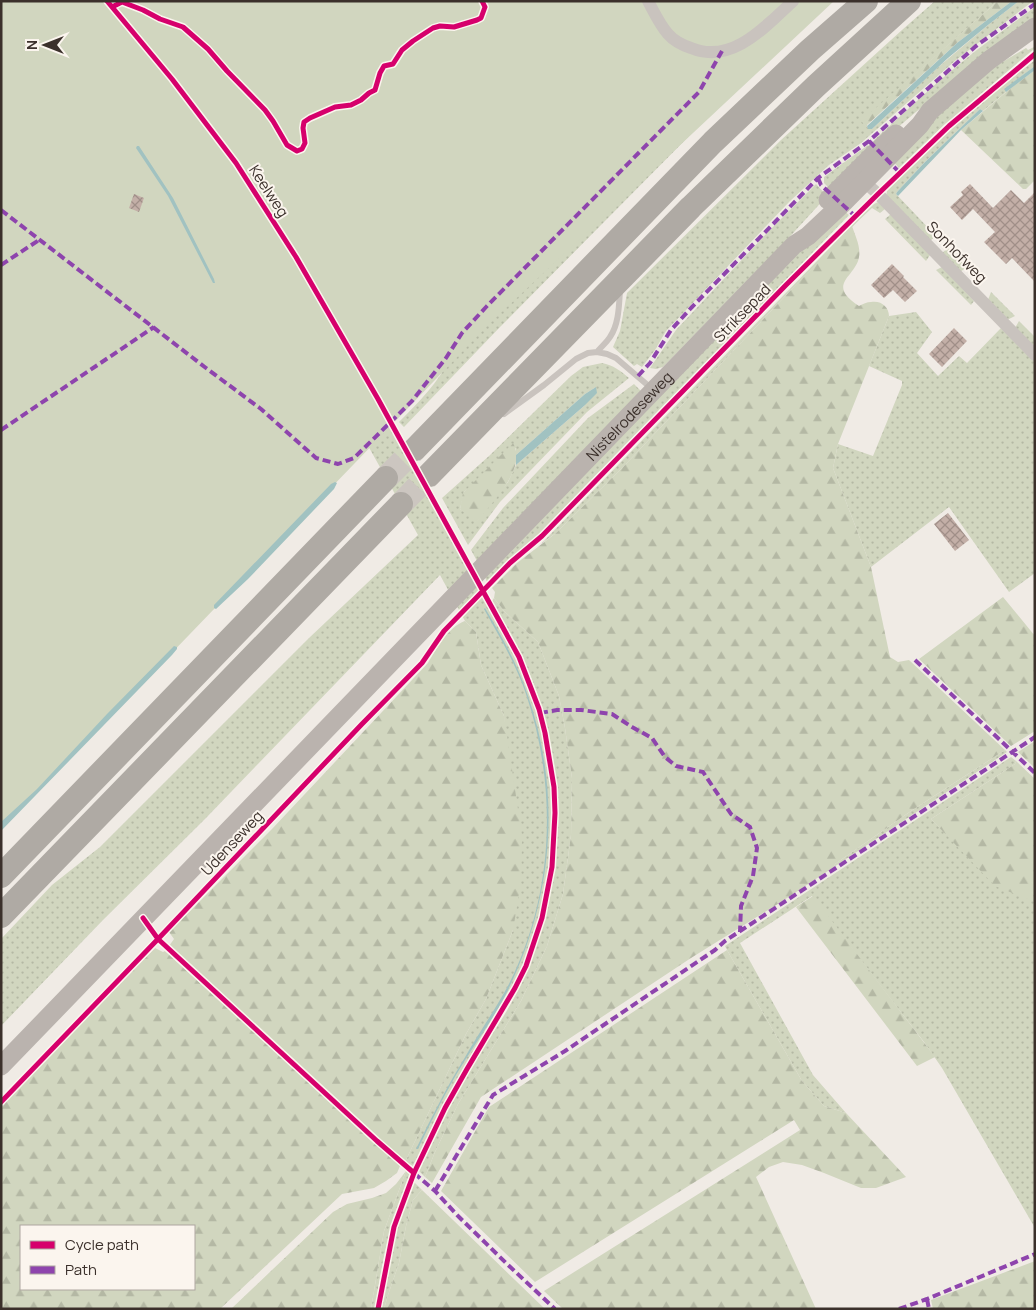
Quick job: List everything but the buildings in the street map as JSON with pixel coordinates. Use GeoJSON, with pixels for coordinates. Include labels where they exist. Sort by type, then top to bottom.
{"type":"FeatureCollection","features":[{"type":"Feature","properties":{"kind":"highway"},"geometry":{"type":"LineString","coordinates":[[429,475],[691,207],[764,135],[909,1]]}},
{"type":"Feature","properties":{"kind":"highway"},"geometry":{"type":"LineString","coordinates":[[415,449],[713,142],[854,10]]}},
{"type":"Feature","properties":{"kind":"highway"},"geometry":{"type":"LineString","coordinates":[[1,876],[386,478]]}},
{"type":"Feature","properties":{"kind":"highway"},"geometry":{"type":"LineString","coordinates":[[1,916],[400,504]]}},
{"type":"Feature","properties":{"kind":"street"},"geometry":{"type":"LineString","coordinates":[[648,1],[668,34],[679,44],[695,50],[709,52],[728,50],[743,44],[793,1]]}},
{"type":"Feature","properties":{"kind":"street","name":"Nistelrodeseweg"},"geometry":{"type":"LineString","coordinates":[[462,587],[794,245],[802,228],[860,177],[878,150],[913,119],[930,111],[988,61],[1035,27]]}},
{"type":"Feature","properties":{"kind":"street","name":"Sonhofweg"},"geometry":{"type":"LineString","coordinates":[[860,177],[1035,355]]}},
{"type":"Feature","properties":{"kind":"street","name":"Udenseweg"},"geometry":{"type":"LineString","coordinates":[[1,1066],[462,587]]}},
{"type":"Feature","properties":{"kind":"lane"},"geometry":{"type":"LineString","coordinates":[[597,352],[610,337],[614,328],[621,278]]}},
{"type":"Feature","properties":{"kind":"lane"},"geometry":{"type":"LineString","coordinates":[[498,418],[544,385],[576,358],[588,353],[597,352],[616,358],[653,390]]}},
{"type":"Feature","properties":{"kind":"lane"},"geometry":{"type":"LineString","coordinates":[[452,451],[490,424]]}},
{"type":"Feature","properties":{"kind":"green space"},"geometry":{"type":"Polygon","coordinates":[[[1,1],[834,1],[489,324],[1,830],[1,1]]]}},
{"type":"Feature","properties":{"kind":"green space"},"geometry":{"type":"Polygon","coordinates":[[[935,1],[998,1],[862,121],[869,129],[872,129],[936,69],[988,25],[1019,1],[1033,1],[956,60],[861,143],[829,165],[790,201],[666,331],[642,367],[637,364],[634,366],[613,347],[620,331],[627,293],[781,140],[935,1]]]}},
{"type":"Feature","properties":{"kind":"green space"},"geometry":{"type":"Polygon","coordinates":[[[998,1],[1012,1],[957,43],[867,127],[861,121],[998,1]]]}},
{"type":"Feature","properties":{"kind":"green space"},"geometry":{"type":"Polygon","coordinates":[[[1035,7],[1035,18],[935,96],[877,145],[874,140],[939,81],[978,49],[1035,7]]]}},
{"type":"Feature","properties":{"kind":"green space"},"geometry":{"type":"Polygon","coordinates":[[[1034,47],[944,125],[899,168],[892,160],[942,110],[994,67],[1026,48],[1028,50],[1034,47]]]}},
{"type":"Feature","properties":{"kind":"green space"},"geometry":{"type":"Polygon","coordinates":[[[1035,60],[1035,66],[1005,89],[1006,92],[983,111],[980,109],[897,192],[896,194],[936,236],[930,241],[886,196],[887,191],[959,123],[1035,60]]]}},
{"type":"Feature","properties":{"kind":"green space"},"geometry":{"type":"Polygon","coordinates":[[[1035,70],[1035,180],[1026,189],[1023,189],[961,130],[1035,70]]]}},
{"type":"Feature","properties":{"kind":"green space"},"geometry":{"type":"Polygon","coordinates":[[[707,118],[404,427],[399,422],[434,384],[451,357],[707,118]]]}},
{"type":"Feature","properties":{"kind":"green space"},"geometry":{"type":"Polygon","coordinates":[[[868,145],[872,149],[832,191],[824,183],[824,177],[868,145]]]}},
{"type":"Feature","properties":{"kind":"green space"},"geometry":{"type":"Polygon","coordinates":[[[816,184],[827,196],[663,367],[650,368],[676,330],[816,184]]]}},
{"type":"Feature","properties":{"kind":"green space"},"geometry":{"type":"Polygon","coordinates":[[[878,202],[885,209],[880,213],[872,208],[861,218],[624,466],[556,533],[541,544],[858,219],[878,202]]]}},
{"type":"Feature","properties":{"kind":"green space"},"geometry":{"type":"Polygon","coordinates":[[[842,209],[849,215],[532,541],[510,558],[487,582],[484,575],[842,209]]]}},
{"type":"Feature","properties":{"kind":"green space"},"geometry":{"type":"Polygon","coordinates":[[[891,214],[930,255],[926,261],[885,219],[891,214]]]}},
{"type":"Feature","properties":{"kind":"green space"},"geometry":{"type":"Polygon","coordinates":[[[852,226],[858,245],[859,257],[857,264],[845,281],[843,286],[844,292],[859,306],[870,302],[881,303],[888,310],[889,316],[838,444],[833,468],[871,567],[890,657],[898,662],[909,660],[1005,750],[911,811],[835,864],[834,867],[691,958],[481,1097],[432,1183],[425,1177],[458,1104],[521,1001],[547,946],[563,894],[571,835],[572,778],[559,696],[538,642],[504,611],[494,598],[495,592],[492,588],[517,563],[556,533],[624,466],[852,226]]]}},
{"type":"Feature","properties":{"kind":"green space"},"geometry":{"type":"Polygon","coordinates":[[[948,248],[967,267],[960,272],[942,253],[948,248]]]}},
{"type":"Feature","properties":{"kind":"green space"},"geometry":{"type":"Polygon","coordinates":[[[942,267],[974,301],[971,305],[936,270],[942,267]]]}},
{"type":"Feature","properties":{"kind":"green space"},"geometry":{"type":"Polygon","coordinates":[[[991,292],[1015,316],[1007,320],[988,300],[991,292]]]}},
{"type":"Feature","properties":{"kind":"green space"},"geometry":{"type":"Polygon","coordinates":[[[916,312],[932,332],[917,353],[938,376],[959,356],[967,363],[1001,328],[1035,362],[1035,573],[1009,592],[949,507],[871,567],[833,468],[838,444],[873,456],[902,381],[869,366],[889,316],[916,312]]]}},
{"type":"Feature","properties":{"kind":"green space"},"geometry":{"type":"Polygon","coordinates":[[[1019,321],[1035,337],[1035,348],[1015,328],[1019,321]]]}},
{"type":"Feature","properties":{"kind":"green space"},"geometry":{"type":"Polygon","coordinates":[[[602,363],[617,369],[629,378],[587,412],[500,502],[468,545],[442,498],[489,456],[571,376],[583,367],[602,363]],[[596,387],[585,394],[516,455],[516,448],[464,492],[460,509],[472,516],[476,522],[508,482],[516,465],[584,406],[596,387]]]}},
{"type":"Feature","properties":{"kind":"green space"},"geometry":{"type":"Polygon","coordinates":[[[634,384],[641,391],[477,561],[471,550],[503,508],[588,418],[634,384]]]}},
{"type":"Feature","properties":{"kind":"green space"},"geometry":{"type":"Polygon","coordinates":[[[383,414],[460,552],[520,666],[545,741],[553,805],[549,871],[535,935],[524,965],[504,1004],[451,1091],[413,1166],[405,1162],[466,1034],[486,999],[513,930],[504,716],[481,665],[476,632],[465,621],[440,575],[205,819],[103,920],[1,1026],[1,939],[52,885],[100,847],[309,638],[418,535],[362,435],[383,414]]]}},
{"type":"Feature","properties":{"kind":"green space"},"geometry":{"type":"Polygon","coordinates":[[[513,443],[516,453],[516,464],[512,474],[498,496],[476,523],[471,516],[460,509],[463,493],[513,443]]]}},
{"type":"Feature","properties":{"kind":"green space"},"geometry":{"type":"Polygon","coordinates":[[[1003,597],[1035,636],[1035,731],[1011,746],[919,659],[1003,597]]]}},
{"type":"Feature","properties":{"kind":"green space"},"geometry":{"type":"Polygon","coordinates":[[[494,598],[504,611],[538,642],[559,696],[572,778],[571,835],[563,894],[547,946],[521,1001],[458,1104],[425,1177],[419,1171],[443,1119],[463,1081],[519,988],[546,914],[553,875],[557,836],[557,797],[553,758],[545,720],[529,672],[492,601],[494,598]]]}},
{"type":"Feature","properties":{"kind":"green space"},"geometry":{"type":"Polygon","coordinates":[[[465,621],[476,632],[481,665],[504,716],[522,836],[521,882],[513,930],[486,999],[466,1034],[405,1162],[169,946],[174,939],[169,932],[272,829],[428,663],[448,633],[465,621]]]}},
{"type":"Feature","properties":{"kind":"green space"},"geometry":{"type":"Polygon","coordinates":[[[1035,741],[1035,768],[1018,752],[1035,741]]]}},
{"type":"Feature","properties":{"kind":"green space"},"geometry":{"type":"Polygon","coordinates":[[[1005,750],[1007,752],[834,867],[835,864],[911,811],[1005,750]]]}},
{"type":"Feature","properties":{"kind":"green space"},"geometry":{"type":"Polygon","coordinates":[[[1011,757],[1016,761],[1015,764],[931,819],[960,848],[1035,902],[1035,1228],[942,1068],[812,896],[740,943],[813,1075],[846,1113],[824,1106],[802,1081],[725,946],[1011,757]]]}},
{"type":"Feature","properties":{"kind":"green space"},"geometry":{"type":"Polygon","coordinates":[[[1016,761],[1035,779],[1035,902],[995,886],[931,819],[1015,764],[1016,761]]]}},
{"type":"Feature","properties":{"kind":"green space"},"geometry":{"type":"Polygon","coordinates":[[[813,896],[935,1057],[917,1066],[796,907],[813,896]]]}},
{"type":"Feature","properties":{"kind":"green space"},"geometry":{"type":"Polygon","coordinates":[[[155,948],[163,952],[165,951],[400,1166],[397,1173],[374,1188],[342,1194],[220,1309],[1,1309],[1,1106],[155,948]]]}},
{"type":"Feature","properties":{"kind":"green space"},"geometry":{"type":"Polygon","coordinates":[[[727,950],[802,1081],[824,1106],[846,1113],[906,1177],[876,1188],[861,1188],[802,1165],[783,1162],[769,1167],[756,1177],[816,1309],[563,1309],[544,1291],[800,1130],[794,1120],[535,1282],[441,1191],[489,1107],[727,950]]]}},
{"type":"Feature","properties":{"kind":"green space"},"geometry":{"type":"Polygon","coordinates":[[[406,1171],[410,1175],[388,1241],[380,1275],[376,1309],[371,1309],[384,1231],[406,1171]]]}},
{"type":"Feature","properties":{"kind":"green space"},"geometry":{"type":"Polygon","coordinates":[[[406,1171],[384,1231],[371,1309],[231,1309],[333,1212],[347,1204],[386,1193],[406,1171]]]}},
{"type":"Feature","properties":{"kind":"green space"},"geometry":{"type":"Polygon","coordinates":[[[414,1182],[422,1190],[413,1200],[399,1263],[384,1309],[379,1309],[393,1243],[414,1182]]]}},
{"type":"Feature","properties":{"kind":"green space"},"geometry":{"type":"Polygon","coordinates":[[[422,1190],[545,1309],[384,1309],[399,1263],[413,1200],[422,1190]]]}},
{"type":"Feature","properties":{"kind":"green space"},"geometry":{"type":"Polygon","coordinates":[[[1035,1261],[1035,1309],[933,1309],[931,1300],[1035,1261]]]}},
{"type":"Feature","properties":{"kind":"water"},"geometry":{"type":"Polygon","coordinates":[[[1012,1],[1019,1],[948,58],[872,129],[868,129],[867,126],[957,43],[1012,1]]]}},
{"type":"Feature","properties":{"kind":"water"},"geometry":{"type":"Polygon","coordinates":[[[1035,66],[1035,70],[1006,92],[1004,89],[1035,66]]]}},
{"type":"Feature","properties":{"kind":"water"},"geometry":{"type":"Polygon","coordinates":[[[980,109],[983,111],[961,130],[898,196],[897,192],[924,163],[980,109]]]}},
{"type":"Feature","properties":{"kind":"water"},"geometry":{"type":"Polygon","coordinates":[[[139,146],[173,198],[215,283],[213,283],[168,196],[136,148],[139,146]]]}},
{"type":"Feature","properties":{"kind":"water"},"geometry":{"type":"Polygon","coordinates":[[[596,387],[597,393],[584,406],[516,465],[516,455],[585,394],[596,387]]]}},
{"type":"Feature","properties":{"kind":"water"},"geometry":{"type":"Polygon","coordinates":[[[335,482],[337,483],[334,489],[248,579],[216,609],[214,608],[214,605],[335,482]]]}},
{"type":"Feature","properties":{"kind":"water"},"geometry":{"type":"Polygon","coordinates":[[[485,608],[503,639],[518,671],[527,693],[538,731],[545,770],[548,809],[547,848],[542,886],[521,962],[504,998],[456,1075],[418,1149],[416,1149],[451,1081],[509,984],[524,950],[543,878],[547,804],[543,766],[536,730],[526,694],[517,672],[485,608]]]}},
{"type":"Feature","properties":{"kind":"water"},"geometry":{"type":"Polygon","coordinates":[[[174,646],[177,649],[172,655],[1,831],[1,822],[37,789],[174,646]]]}},
{"type":"Feature","properties":{"kind":"tunnel"},"geometry":{"type":"LineString","coordinates":[[386,478],[415,449]]}},
{"type":"Feature","properties":{"kind":"tunnel"},"geometry":{"type":"LineString","coordinates":[[401,504],[429,475]]}},
{"type":"Feature","properties":{"kind":"marked path"},"geometry":{"type":"LineString","coordinates":[[638,376],[650,363],[671,330],[818,178],[869,141],[976,46],[1035,4]]}},
{"type":"Feature","properties":{"kind":"marked path"},"geometry":{"type":"LineString","coordinates":[[1,210],[261,409],[316,458],[338,464],[354,458],[412,401],[446,358],[462,333],[487,306],[699,92],[722,51]]}},
{"type":"Feature","properties":{"kind":"marked path"},"geometry":{"type":"LineString","coordinates":[[869,141],[900,173]]}},
{"type":"Feature","properties":{"kind":"marked path"},"geometry":{"type":"LineString","coordinates":[[818,178],[821,185],[855,216]]}},
{"type":"Feature","properties":{"kind":"marked path"},"geometry":{"type":"LineString","coordinates":[[1,265],[39,240]]}},
{"type":"Feature","properties":{"kind":"marked path"},"geometry":{"type":"LineString","coordinates":[[1,430],[154,327]]}},
{"type":"Feature","properties":{"kind":"marked path"},"geometry":{"type":"LineString","coordinates":[[915,660],[1035,773]]}},
{"type":"Feature","properties":{"kind":"marked path"},"geometry":{"type":"LineString","coordinates":[[540,713],[557,710],[581,710],[612,714],[652,738],[665,757],[676,766],[703,772],[731,814],[750,827],[757,848],[753,876],[741,906],[740,932]]}},
{"type":"Feature","properties":{"kind":"marked path"},"geometry":{"type":"LineString","coordinates":[[435,1191],[493,1095],[565,1051],[715,950],[725,941],[1035,737]]}},
{"type":"Feature","properties":{"kind":"marked path"},"geometry":{"type":"LineString","coordinates":[[414,1173],[435,1191],[458,1216],[555,1309]]}},
{"type":"Feature","properties":{"kind":"marked path"},"geometry":{"type":"LineString","coordinates":[[899,1309],[1035,1254]]}},
{"type":"Feature","properties":{"kind":"marked path"},"geometry":{"type":"LineString","coordinates":[[927,1299],[929,1309]]}},
{"type":"Feature","properties":{"kind":"cycle path","name":"Keelweg"},"geometry":{"type":"LineString","coordinates":[[107,1],[172,79],[236,163],[296,257],[378,399],[519,657],[539,709],[545,733],[554,787],[555,813],[552,867],[542,918],[526,966],[515,988],[445,1108],[414,1173],[394,1227],[378,1309]]}},
{"type":"Feature","properties":{"kind":"cycle path"},"geometry":{"type":"LineString","coordinates":[[112,7],[122,2],[183,27],[208,49],[265,110],[287,145],[297,151],[302,149],[305,143],[304,122],[335,107],[351,105],[361,100],[375,90],[384,66],[393,64],[402,50],[433,28],[440,26],[454,27],[481,18],[485,7],[482,1]]}},
{"type":"Feature","properties":{"kind":"cycle path","name":"Striksepad"},"geometry":{"type":"LineString","coordinates":[[1,1102],[422,663],[444,631],[510,563],[542,536],[786,285],[878,194],[949,126],[1035,54]]}},
{"type":"Feature","properties":{"kind":"cycle path"},"geometry":{"type":"LineString","coordinates":[[143,918],[158,939],[414,1173]]}}]}
